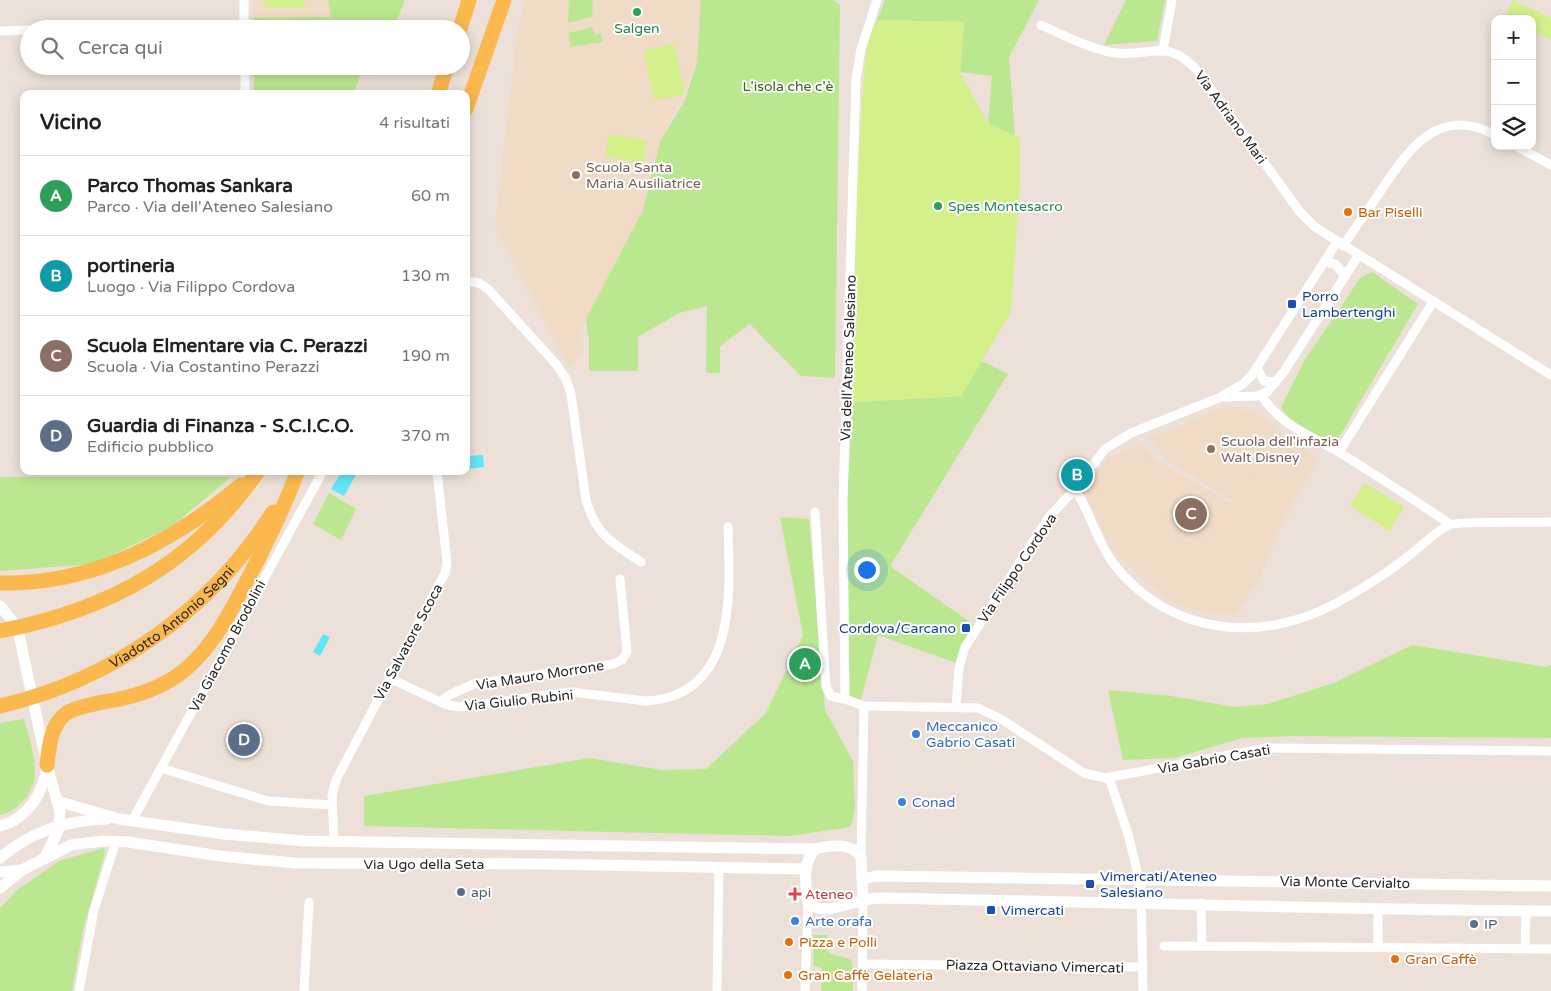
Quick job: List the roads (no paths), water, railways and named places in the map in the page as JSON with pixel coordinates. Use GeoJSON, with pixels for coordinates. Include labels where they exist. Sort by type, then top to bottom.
{"type":"FeatureCollection","features":[{"type":"Feature","properties":{"kind":"main road"},"geometry":{"type":"LineString","coordinates":[[463,20],[469,0]]}},
{"type":"Feature","properties":{"kind":"main road"},"geometry":{"type":"LineString","coordinates":[[470,98],[504,0]]}},
{"type":"Feature","properties":{"kind":"main road"},"geometry":{"type":"LineString","coordinates":[[439,90],[444,75]]}},
{"type":"Feature","properties":{"kind":"main road"},"geometry":{"type":"LineString","coordinates":[[0,583],[23,583],[69,577],[128,558],[162,541],[200,516],[252,475]]}},
{"type":"Feature","properties":{"kind":"main road"},"geometry":{"type":"LineString","coordinates":[[0,631],[72,614],[125,591],[164,567],[200,540],[231,507],[254,475]]}},
{"type":"Feature","properties":{"kind":"main road","name":"Viadotto Antonio Segni"},"geometry":{"type":"LineString","coordinates":[[0,706],[38,696],[74,682],[116,662],[144,645],[193,606],[243,554],[296,475]]}},
{"type":"Feature","properties":{"kind":"main road"},"geometry":{"type":"LineString","coordinates":[[47,765],[54,730],[64,714],[81,708],[134,696],[162,684],[186,668],[207,648],[222,625],[271,535],[297,475]]}},
{"type":"Feature","properties":{"kind":"street"},"geometry":{"type":"LineString","coordinates":[[244,0],[244,20]]}},
{"type":"Feature","properties":{"kind":"street","name":"Via dell'Ateneo Salesiano"},"geometry":{"type":"LineString","coordinates":[[845,699],[843,500],[856,79],[861,49],[877,0]]}},
{"type":"Feature","properties":{"kind":"street"},"geometry":{"type":"LineString","coordinates":[[1163,50],[1172,0]]}},
{"type":"Feature","properties":{"kind":"street","name":"Via Adriano Mari"},"geometry":{"type":"LineString","coordinates":[[1041,25],[1111,52],[1125,54],[1163,50],[1181,56],[1197,70],[1305,218],[1358,256],[1551,376]]}},
{"type":"Feature","properties":{"kind":"street"},"geometry":{"type":"LineString","coordinates":[[0,31],[20,30]]}},
{"type":"Feature","properties":{"kind":"street"},"geometry":{"type":"LineString","coordinates":[[244,75],[245,90]]}},
{"type":"Feature","properties":{"kind":"street"},"geometry":{"type":"LineString","coordinates":[[1221,397],[1246,382],[1257,368],[1324,262],[1340,244],[1401,161],[1420,140],[1435,131],[1461,124],[1476,126],[1491,133]]}},
{"type":"Feature","properties":{"kind":"street"},"geometry":{"type":"LineString","coordinates":[[1523,150],[1551,165]]}},
{"type":"Feature","properties":{"kind":"street"},"geometry":{"type":"LineString","coordinates":[[1358,256],[1276,382],[1261,395],[1282,420],[1339,452],[1450,524],[1551,522]]}},
{"type":"Feature","properties":{"kind":"street"},"geometry":{"type":"LineString","coordinates":[[1324,262],[1334,264],[1345,276]]}},
{"type":"Feature","properties":{"kind":"street"},"geometry":{"type":"LineString","coordinates":[[470,282],[479,283],[488,289],[564,375],[571,394],[586,500],[590,514],[605,538],[640,562]]}},
{"type":"Feature","properties":{"kind":"street"},"geometry":{"type":"LineString","coordinates":[[1339,452],[1434,302]]}},
{"type":"Feature","properties":{"kind":"street"},"geometry":{"type":"LineString","coordinates":[[1257,368],[1264,380],[1276,382]]}},
{"type":"Feature","properties":{"kind":"street","name":"Via Filippo Cordova"},"geometry":{"type":"LineString","coordinates":[[956,707],[959,667],[965,647],[1049,517],[1075,489],[1098,456],[1110,444],[1152,424],[1221,397],[1261,395]]}},
{"type":"Feature","properties":{"kind":"street","name":"Via Giacomo Brodolini"},"geometry":{"type":"LineString","coordinates":[[132,821],[321,475]]}},
{"type":"Feature","properties":{"kind":"street","name":"Via Salvatore Scoca"},"geometry":{"type":"LineString","coordinates":[[334,841],[332,805],[338,775],[445,573],[447,563],[437,475]]}},
{"type":"Feature","properties":{"kind":"street"},"geometry":{"type":"LineString","coordinates":[[1075,489],[1108,556],[1132,583],[1170,611],[1194,621],[1225,627],[1276,626],[1315,614],[1348,597],[1405,559],[1450,524]]}},
{"type":"Feature","properties":{"kind":"street"},"geometry":{"type":"LineString","coordinates":[[815,512],[826,687],[831,696],[864,706],[861,857],[863,879],[862,991]]}},
{"type":"Feature","properties":{"kind":"street","name":"Via Giulio Rubini"},"geometry":{"type":"LineString","coordinates":[[389,678],[440,702],[460,706],[571,692],[652,701],[668,698],[685,689],[710,666],[724,632],[730,595],[728,527]]}},
{"type":"Feature","properties":{"kind":"street","name":"Via Mauro Morrone"},"geometry":{"type":"LineString","coordinates":[[440,702],[457,691],[474,684],[613,664],[622,660],[627,652],[620,579]]}},
{"type":"Feature","properties":{"kind":"street"},"geometry":{"type":"LineString","coordinates":[[0,606],[15,624],[19,635],[47,765],[57,801],[60,826],[45,857]]}},
{"type":"Feature","properties":{"kind":"street","name":"Via Gabrio Casati"},"geometry":{"type":"LineString","coordinates":[[864,706],[972,707],[984,710],[1084,773],[1109,778],[1267,748],[1551,751]]}},
{"type":"Feature","properties":{"kind":"street"},"geometry":{"type":"LineString","coordinates":[[0,826],[18,819],[30,807],[41,788],[47,765]]}},
{"type":"Feature","properties":{"kind":"street"},"geometry":{"type":"LineString","coordinates":[[161,768],[268,801],[332,805]]}},
{"type":"Feature","properties":{"kind":"street","name":"Piazza Ottaviano Vimercati"},"geometry":{"type":"LineString","coordinates":[[863,964],[1143,968],[1140,880],[1128,834],[1109,778]]}},
{"type":"Feature","properties":{"kind":"street"},"geometry":{"type":"LineString","coordinates":[[57,801],[119,819]]}},
{"type":"Feature","properties":{"kind":"street"},"geometry":{"type":"LineString","coordinates":[[0,858],[26,840],[60,826],[90,820],[119,819]]}},
{"type":"Feature","properties":{"kind":"street","name":"Via Ugo della Seta"},"geometry":{"type":"LineString","coordinates":[[119,819],[224,834],[334,841],[816,848]]}},
{"type":"Feature","properties":{"kind":"street"},"geometry":{"type":"LineString","coordinates":[[79,991],[94,910],[116,841]]}},
{"type":"Feature","properties":{"kind":"street","name":"Via Ugo della Seta"},"geometry":{"type":"LineString","coordinates":[[22,870],[45,857],[76,844],[116,841],[220,856],[296,863],[807,869]]}},
{"type":"Feature","properties":{"kind":"street"},"geometry":{"type":"LineString","coordinates":[[804,991],[808,902],[807,869],[810,855],[816,848],[844,846],[857,851],[861,857]]}},
{"type":"Feature","properties":{"kind":"street"},"geometry":{"type":"LineString","coordinates":[[717,991],[719,867]]}},
{"type":"Feature","properties":{"kind":"street"},"geometry":{"type":"LineString","coordinates":[[0,872],[22,870]]}},
{"type":"Feature","properties":{"kind":"street"},"geometry":{"type":"LineString","coordinates":[[0,888],[22,870]]}},
{"type":"Feature","properties":{"kind":"street"},"geometry":{"type":"LineString","coordinates":[[863,879],[876,876],[1140,880]]}},
{"type":"Feature","properties":{"kind":"street","name":"Via Monte Cervialto"},"geometry":{"type":"LineString","coordinates":[[1140,880],[1551,886]]}},
{"type":"Feature","properties":{"kind":"street"},"geometry":{"type":"LineString","coordinates":[[808,902],[817,908],[829,909],[875,898],[1142,902]]}},
{"type":"Feature","properties":{"kind":"street"},"geometry":{"type":"LineString","coordinates":[[304,991],[309,902]]}},
{"type":"Feature","properties":{"kind":"street","name":"Via Monte Cervialto"},"geometry":{"type":"LineString","coordinates":[[1142,902],[1378,910],[1551,911]]}},
{"type":"Feature","properties":{"kind":"street"},"geometry":{"type":"LineString","coordinates":[[1201,904],[1202,945]]}},
{"type":"Feature","properties":{"kind":"street","name":"Via Monte Cervialto"},"geometry":{"type":"LineString","coordinates":[[1378,910],[1378,947]]}},
{"type":"Feature","properties":{"kind":"street"},"geometry":{"type":"LineString","coordinates":[[1525,948],[1526,911]]}},
{"type":"Feature","properties":{"kind":"street"},"geometry":{"type":"LineString","coordinates":[[1164,946],[1551,948]]}},
{"type":"Feature","properties":{"kind":"street"},"geometry":{"type":"LineString","coordinates":[[1143,968],[1143,991]]}},
{"type":"Feature","properties":{"kind":"water"},"geometry":{"type":"Polygon","coordinates":[[[483,455],[484,467],[470,469],[470,456],[483,455]]]}},
{"type":"Feature","properties":{"kind":"water"},"geometry":{"type":"Polygon","coordinates":[[[340,475],[356,475],[344,496],[331,489],[340,475]]]}},
{"type":"Feature","properties":{"kind":"water"},"geometry":{"type":"Polygon","coordinates":[[[323,634],[330,637],[320,656],[313,652],[323,634]]]}},
{"type":"Feature","properties":{"kind":"place","name":"Salgen"},"geometry":{"type":"Point","coordinates":[637,12]}},
{"type":"Feature","properties":{"kind":"place","name":"Scuola Santa Maria Ausiliatrice"},"geometry":{"type":"Point","coordinates":[576,175]}},
{"type":"Feature","properties":{"kind":"place","name":"Spes Montesacro"},"geometry":{"type":"Point","coordinates":[938,206]}},
{"type":"Feature","properties":{"kind":"place","name":"Bar Piselli"},"geometry":{"type":"Point","coordinates":[1348,212]}},
{"type":"Feature","properties":{"kind":"place","name":"Porro Lambertenghi"},"geometry":{"type":"Point","coordinates":[1292,304]}},
{"type":"Feature","properties":{"kind":"place","name":"Scuola dell'infazia Walt Disney"},"geometry":{"type":"Point","coordinates":[1211,449]}},
{"type":"Feature","properties":{"kind":"place","name":"portineria"},"geometry":{"type":"Point","coordinates":[1077,475]}},
{"type":"Feature","properties":{"kind":"place","name":"Scuola Elmentare via C. Perazzi"},"geometry":{"type":"Point","coordinates":[1191,514]}},
{"type":"Feature","properties":{"kind":"place","name":"Cordova/Carcano"},"geometry":{"type":"Point","coordinates":[966,628]}},
{"type":"Feature","properties":{"kind":"place","name":"Parco Thomas Sankara"},"geometry":{"type":"Point","coordinates":[805,664]}},
{"type":"Feature","properties":{"kind":"place","name":"Meccanico Gabrio Casati"},"geometry":{"type":"Point","coordinates":[916,734]}},
{"type":"Feature","properties":{"kind":"place","name":"Guardia di Finanza - S.C.I.C.O."},"geometry":{"type":"Point","coordinates":[244,740]}},
{"type":"Feature","properties":{"kind":"place","name":"Conad"},"geometry":{"type":"Point","coordinates":[902,802]}},
{"type":"Feature","properties":{"kind":"place","name":"Vimercati/Ateneo Salesiano"},"geometry":{"type":"Point","coordinates":[1090,884]}},
{"type":"Feature","properties":{"kind":"place","name":"api"},"geometry":{"type":"Point","coordinates":[461,892]}},
{"type":"Feature","properties":{"kind":"place","name":"Ateneo"},"geometry":{"type":"Point","coordinates":[795,894]}},
{"type":"Feature","properties":{"kind":"place","name":"Vimercati"},"geometry":{"type":"Point","coordinates":[991,910]}},
{"type":"Feature","properties":{"kind":"place","name":"Arte orafa"},"geometry":{"type":"Point","coordinates":[795,921]}},
{"type":"Feature","properties":{"kind":"place","name":"IP"},"geometry":{"type":"Point","coordinates":[1474,924]}},
{"type":"Feature","properties":{"kind":"place","name":"Pizza e Polli"},"geometry":{"type":"Point","coordinates":[789,942]}},
{"type":"Feature","properties":{"kind":"place","name":"Gran Caffè"},"geometry":{"type":"Point","coordinates":[1395,959]}},
{"type":"Feature","properties":{"kind":"place","name":"Gran Caffè Gelateria"},"geometry":{"type":"Point","coordinates":[788,975]}},
{"type":"Feature","properties":{"kind":"park label","name":"L'isola che c'è"},"geometry":{"type":"Point","coordinates":[788,86]}}]}
